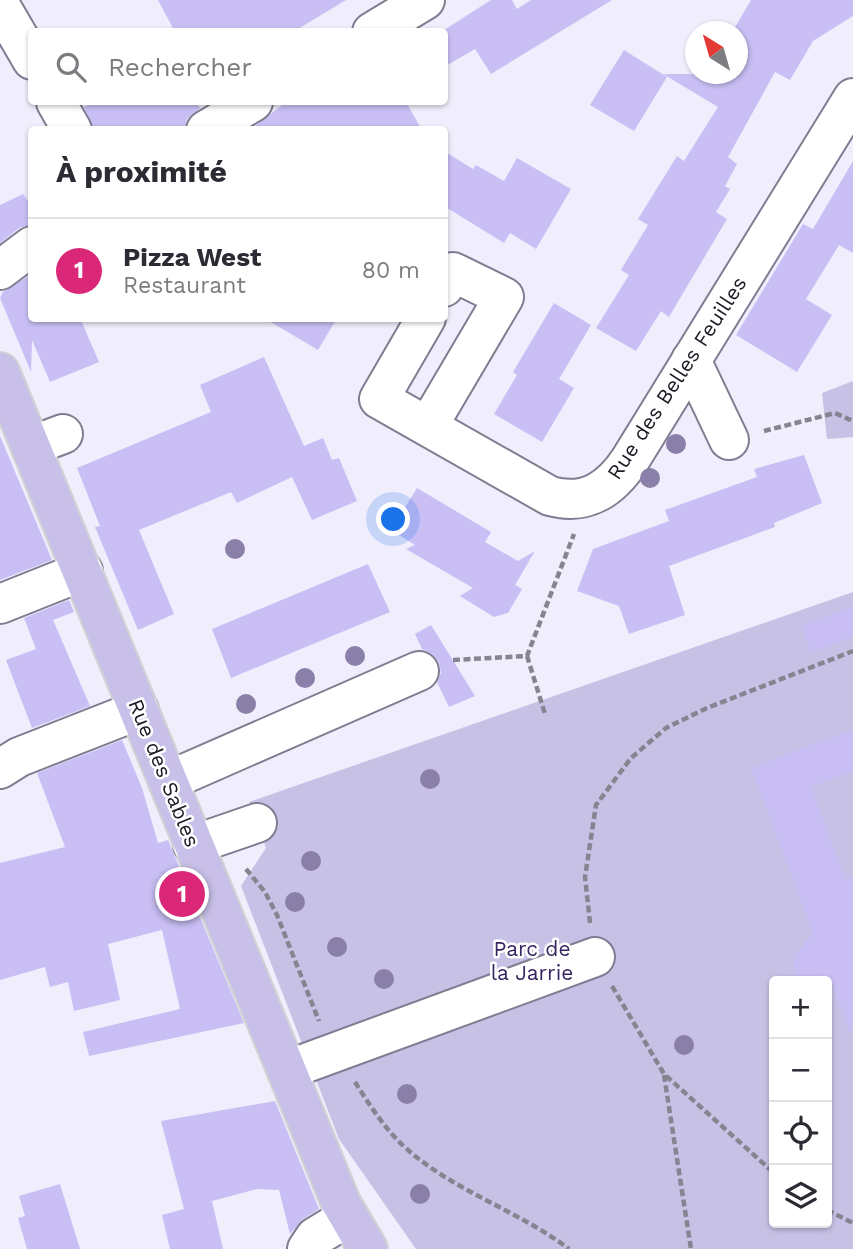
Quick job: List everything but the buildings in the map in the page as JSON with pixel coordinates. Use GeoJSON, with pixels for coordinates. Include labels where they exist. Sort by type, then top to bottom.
{"type":"FeatureCollection","features":[{"type":"Feature","properties":{"kind":"main road","name":"Rue des Sables"},"geometry":{"type":"LineString","coordinates":[[0,372],[47,440],[83,571],[193,845],[348,1217],[368,1249]]}},
{"type":"Feature","properties":{"kind":"street"},"geometry":{"type":"LineString","coordinates":[[378,28],[420,1]]}},
{"type":"Feature","properties":{"kind":"street"},"geometry":{"type":"LineString","coordinates":[[0,5],[28,53]]}},
{"type":"Feature","properties":{"kind":"street","name":"Rue des Belles Feuilles"},"geometry":{"type":"LineString","coordinates":[[424,322],[379,399],[550,496],[565,500],[588,497],[619,477],[853,98]]}},
{"type":"Feature","properties":{"kind":"street"},"geometry":{"type":"LineString","coordinates":[[58,105],[70,126]]}},
{"type":"Feature","properties":{"kind":"street"},"geometry":{"type":"LineString","coordinates":[[213,126],[248,105]]}},
{"type":"Feature","properties":{"kind":"street"},"geometry":{"type":"LineString","coordinates":[[0,270],[28,249]]}},
{"type":"Feature","properties":{"kind":"street"},"geometry":{"type":"LineString","coordinates":[[428,426],[504,297],[453,272],[448,280]]}},
{"type":"Feature","properties":{"kind":"street"},"geometry":{"type":"LineString","coordinates":[[691,360],[729,440]]}},
{"type":"Feature","properties":{"kind":"street"},"geometry":{"type":"LineString","coordinates":[[0,604],[83,571]]}},
{"type":"Feature","properties":{"kind":"street"},"geometry":{"type":"LineString","coordinates":[[168,781],[419,671]]}},
{"type":"Feature","properties":{"kind":"street"},"geometry":{"type":"LineString","coordinates":[[0,769],[19,757],[139,710]]}},
{"type":"Feature","properties":{"kind":"street"},"geometry":{"type":"LineString","coordinates":[[193,845],[257,823]]}},
{"type":"Feature","properties":{"kind":"street"},"geometry":{"type":"LineString","coordinates":[[287,1070],[595,957]]}},
{"type":"Feature","properties":{"kind":"street"},"geometry":{"type":"LineString","coordinates":[[307,1249],[315,1237],[348,1217]]}},
{"type":"Feature","properties":{"kind":"path"},"geometry":{"type":"LineString","coordinates":[[729,440],[835,413],[853,421]]}},
{"type":"Feature","properties":{"kind":"path"},"geometry":{"type":"LineString","coordinates":[[545,714],[527,656],[588,497]]}},
{"type":"Feature","properties":{"kind":"path"},"geometry":{"type":"LineString","coordinates":[[769,1168],[664,1074],[595,957],[585,877],[596,806],[631,758],[666,728],[707,708],[853,651]]}},
{"type":"Feature","properties":{"kind":"path"},"geometry":{"type":"LineString","coordinates":[[419,671],[459,658],[527,656]]}},
{"type":"Feature","properties":{"kind":"path"},"geometry":{"type":"LineString","coordinates":[[664,1074],[691,1249]]}},
{"type":"Feature","properties":{"kind":"path"},"geometry":{"type":"LineString","coordinates":[[832,1212],[853,1223]]}},
{"type":"Feature","properties":{"kind":"green space"},"geometry":{"type":"Polygon","coordinates":[[[853,381],[853,437],[827,439],[822,393],[853,381]]]}},
{"type":"Feature","properties":{"kind":"green space","name":"Parc de la Jarrie"},"geometry":{"type":"Polygon","coordinates":[[[853,592],[853,1249],[416,1249],[339,1139],[241,886],[266,848],[249,802],[853,592]]]}},
{"type":"Feature","properties":{"kind":"place","name":"Pizza West"},"geometry":{"type":"Point","coordinates":[182,894]}}]}
